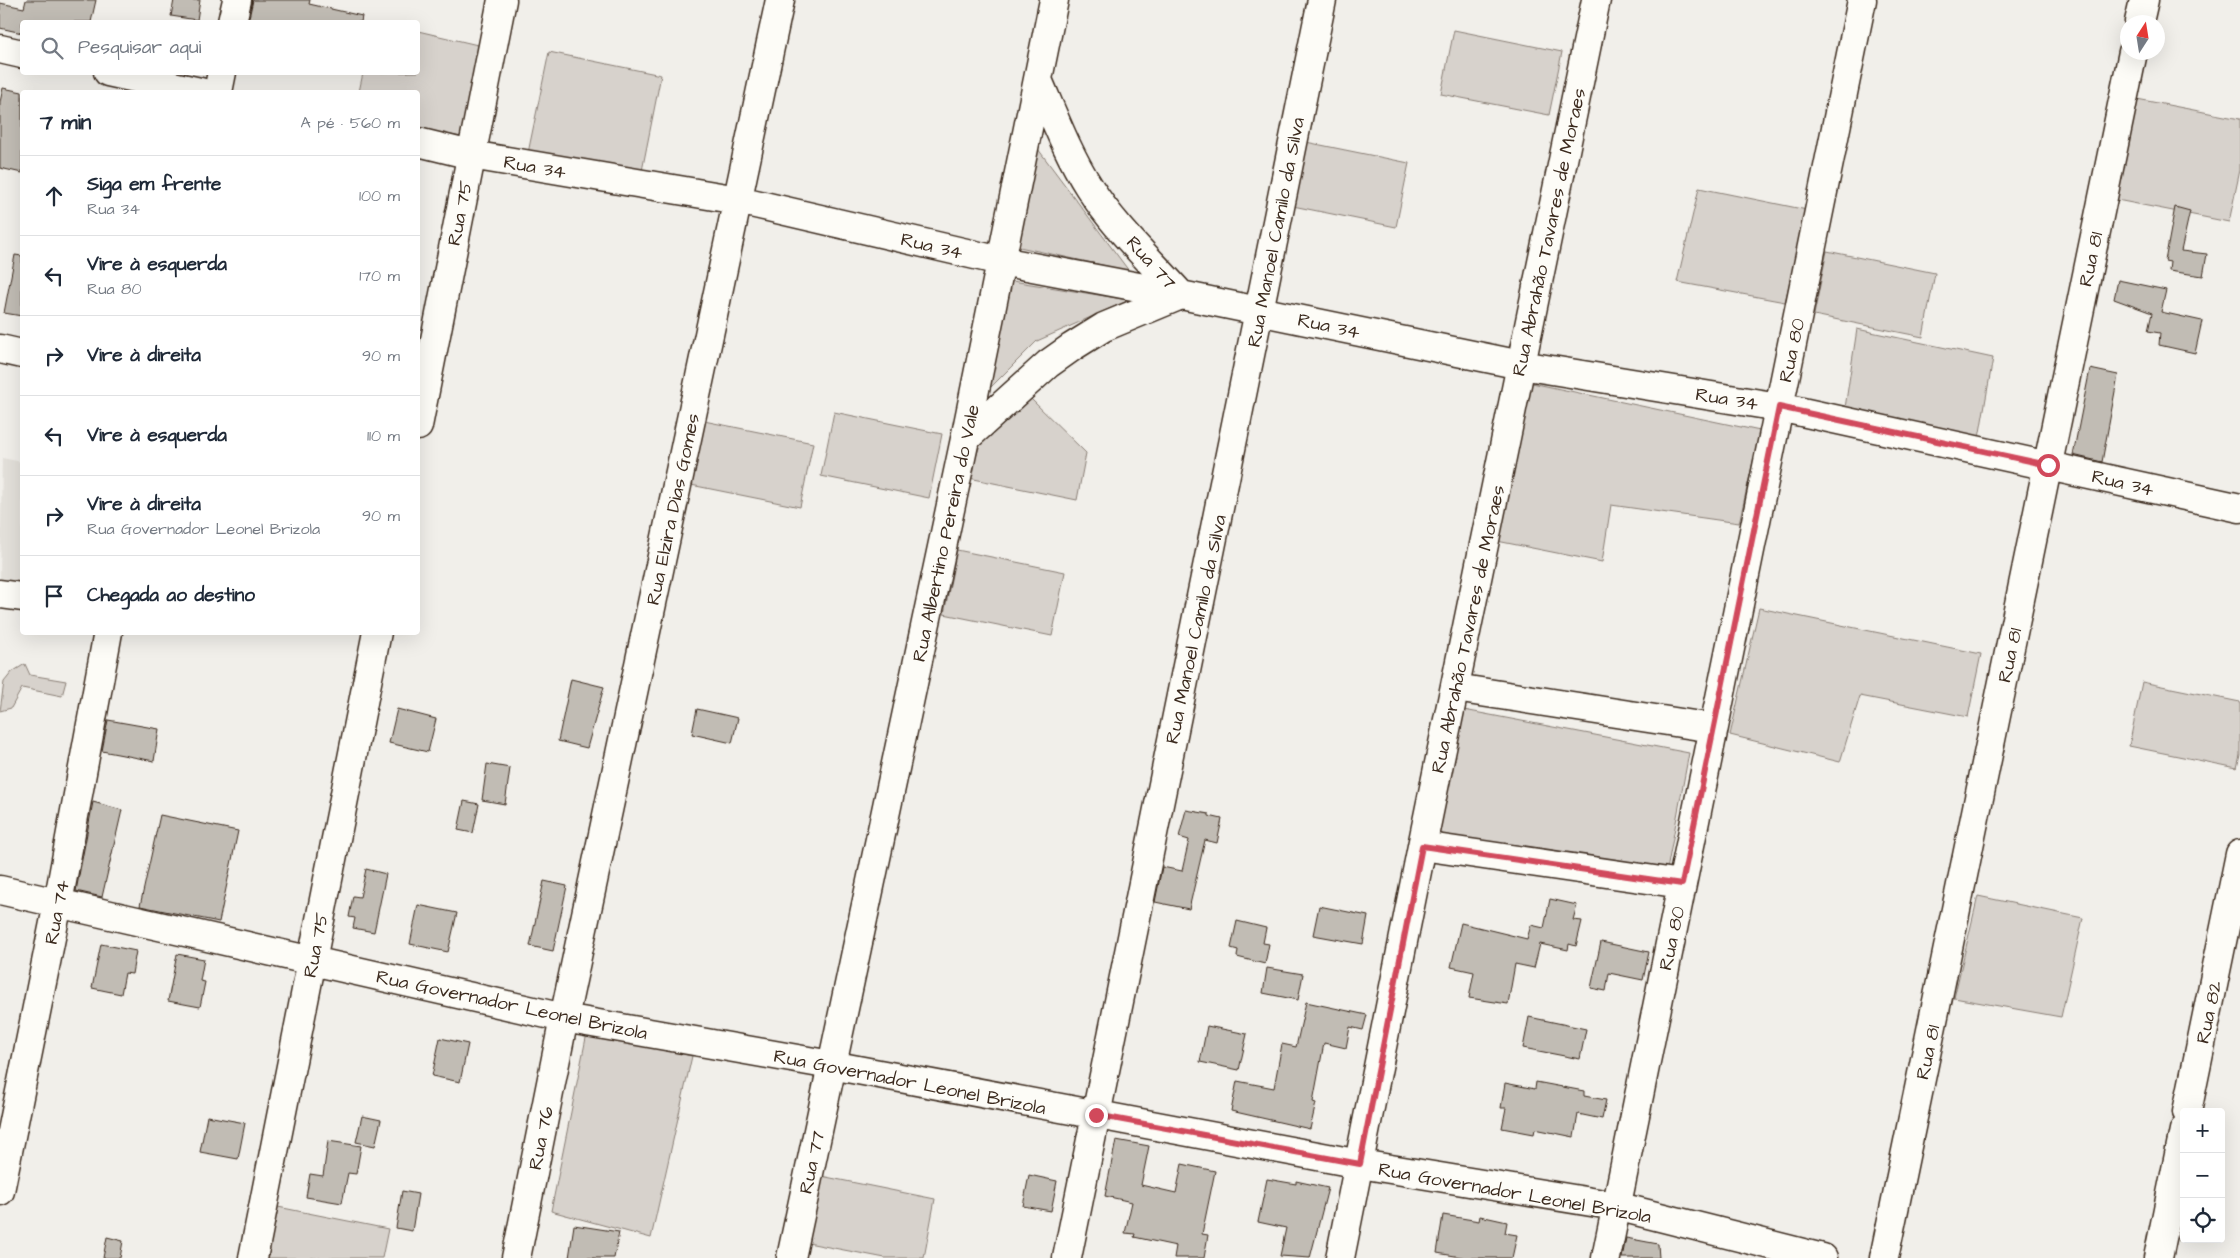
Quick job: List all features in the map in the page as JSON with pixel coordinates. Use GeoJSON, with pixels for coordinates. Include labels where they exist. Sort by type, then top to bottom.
{"type":"FeatureCollection","features":[{"type":"Feature","properties":{"kind":"street"},"geometry":{"type":"LineString","coordinates":[[232,20],[237,0]]}},
{"type":"Feature","properties":{"kind":"street","name":"Rua 75"},"geometry":{"type":"LineString","coordinates":[[420,416],[502,0]]}},
{"type":"Feature","properties":{"kind":"street","name":"Rua Elzira Dias Gomes"},"geometry":{"type":"LineString","coordinates":[[564,1018],[780,0]]}},
{"type":"Feature","properties":{"kind":"street","name":"Rua Albertino Pereira do Vale"},"geometry":{"type":"LineString","coordinates":[[831,1065],[965,439],[1054,0]]}},
{"type":"Feature","properties":{"kind":"street","name":"Rua Manoel Camilo da Silva"},"geometry":{"type":"LineString","coordinates":[[1066,1258],[1322,0]]}},
{"type":"Feature","properties":{"kind":"street","name":"Rua Abrahão Tavares de Moraes"},"geometry":{"type":"LineString","coordinates":[[1340,1258],[1422,846],[1596,0]]}},
{"type":"Feature","properties":{"kind":"street","name":"Rua 80"},"geometry":{"type":"LineString","coordinates":[[1606,1258],[1862,0]]}},
{"type":"Feature","properties":{"kind":"street"},"geometry":{"type":"LineString","coordinates":[[2141,15],[2144,0]]}},
{"type":"Feature","properties":{"kind":"street"},"geometry":{"type":"LineString","coordinates":[[0,49],[20,54]]}},
{"type":"Feature","properties":{"kind":"street","name":"Rua 81"},"geometry":{"type":"LineString","coordinates":[[1884,1258],[2131,60]]}},
{"type":"Feature","properties":{"kind":"street"},"geometry":{"type":"LineString","coordinates":[[122,75],[191,90]]}},
{"type":"Feature","properties":{"kind":"street"},"geometry":{"type":"LineString","coordinates":[[218,90],[221,75]]}},
{"type":"Feature","properties":{"kind":"street","name":"Rua 77"},"geometry":{"type":"LineString","coordinates":[[965,439],[1048,364],[1072,346],[1104,327],[1181,295],[1121,228],[1090,189],[1070,156],[1038,80]]}},
{"type":"Feature","properties":{"kind":"street","name":"Rua 34"},"geometry":{"type":"LineString","coordinates":[[420,142],[471,155],[738,200],[1001,260],[1521,364],[1779,407],[2240,508]]}},
{"type":"Feature","properties":{"kind":"street"},"geometry":{"type":"LineString","coordinates":[[0,349],[20,354]]}},
{"type":"Feature","properties":{"kind":"street"},"geometry":{"type":"LineString","coordinates":[[0,594],[20,597]]}},
{"type":"Feature","properties":{"kind":"street","name":"Rua 74"},"geometry":{"type":"LineString","coordinates":[[0,1191],[58,903],[107,635]]}},
{"type":"Feature","properties":{"kind":"street","name":"Rua 75"},"geometry":{"type":"LineString","coordinates":[[253,1258],[376,635]]}},
{"type":"Feature","properties":{"kind":"street"},"geometry":{"type":"LineString","coordinates":[[1455,688],[1713,728]]}},
{"type":"Feature","properties":{"kind":"street"},"geometry":{"type":"LineString","coordinates":[[1422,846],[1682,884]]}},
{"type":"Feature","properties":{"kind":"street","name":"Rua 82"},"geometry":{"type":"LineString","coordinates":[[2189,1108],[2240,854]]}},
{"type":"Feature","properties":{"kind":"street","name":"Rua Governador Leonel Brizola"},"geometry":{"type":"LineString","coordinates":[[0,890],[564,1018],[831,1065],[1360,1164],[1616,1206],[1823,1258]]}},
{"type":"Feature","properties":{"kind":"street","name":"Rua 76"},"geometry":{"type":"LineString","coordinates":[[516,1258],[564,1018]]}},
{"type":"Feature","properties":{"kind":"street","name":"Rua 77"},"geometry":{"type":"LineString","coordinates":[[791,1258],[831,1065]]}},
{"type":"Feature","properties":{"kind":"street"},"geometry":{"type":"LineString","coordinates":[[2158,1258],[2180,1150]]}},
{"type":"Feature","properties":{"kind":"shaded area"},"geometry":{"type":"Polygon","coordinates":[[[1454,30],[1562,52],[1549,115],[1441,94],[1454,30]]]}},
{"type":"Feature","properties":{"kind":"shaded area"},"geometry":{"type":"Polygon","coordinates":[[[420,31],[482,46],[461,137],[420,128],[420,90],[359,90],[363,75],[420,75],[420,31]]]}},
{"type":"Feature","properties":{"kind":"shaded area"},"geometry":{"type":"Polygon","coordinates":[[[549,52],[661,75],[641,176],[528,153],[549,52]]]}},
{"type":"Feature","properties":{"kind":"shaded area"},"geometry":{"type":"Polygon","coordinates":[[[2137,99],[2240,119],[2240,170],[2229,222],[2117,200],[2137,99]]]}},
{"type":"Feature","properties":{"kind":"shaded area"},"geometry":{"type":"Polygon","coordinates":[[[1301,141],[1409,163],[1396,227],[1288,205],[1301,141]]]}},
{"type":"Feature","properties":{"kind":"shaded area"},"geometry":{"type":"Polygon","coordinates":[[[1035,145],[1129,271],[1015,246],[1035,145]]]}},
{"type":"Feature","properties":{"kind":"shaded area"},"geometry":{"type":"Polygon","coordinates":[[[1699,188],[1807,210],[1785,302],[1677,282],[1699,188]]]}},
{"type":"Feature","properties":{"kind":"shaded area"},"geometry":{"type":"Polygon","coordinates":[[[1827,251],[1935,273],[1923,337],[1814,315],[1827,251]]]}},
{"type":"Feature","properties":{"kind":"shaded area"},"geometry":{"type":"Polygon","coordinates":[[[1006,280],[1129,300],[1037,341],[982,396],[1006,280]]]}},
{"type":"Feature","properties":{"kind":"shaded area"},"geometry":{"type":"Polygon","coordinates":[[[1857,329],[1993,358],[1979,438],[1845,408],[1857,329]]]}},
{"type":"Feature","properties":{"kind":"shaded area"},"geometry":{"type":"Polygon","coordinates":[[[1527,382],[1760,431],[1739,523],[1611,505],[1602,562],[1497,541],[1527,382]]]}},
{"type":"Feature","properties":{"kind":"shaded area"},"geometry":{"type":"Polygon","coordinates":[[[1030,398],[1086,453],[1077,500],[969,478],[985,430],[1030,398]]]}},
{"type":"Feature","properties":{"kind":"shaded area"},"geometry":{"type":"Polygon","coordinates":[[[834,412],[942,434],[929,498],[821,476],[834,412]]]}},
{"type":"Feature","properties":{"kind":"shaded area"},"geometry":{"type":"Polygon","coordinates":[[[704,421],[813,443],[800,507],[691,485],[704,421]]]}},
{"type":"Feature","properties":{"kind":"shaded area"},"geometry":{"type":"Polygon","coordinates":[[[2,458],[20,462],[20,587],[0,583],[2,458]]]}},
{"type":"Feature","properties":{"kind":"shaded area"},"geometry":{"type":"Polygon","coordinates":[[[957,550],[1065,572],[1052,636],[944,614],[957,550]]]}},
{"type":"Feature","properties":{"kind":"shaded area"},"geometry":{"type":"Polygon","coordinates":[[[1759,608],[1981,654],[1968,717],[1860,696],[1840,762],[1730,735],[1759,608]]]}},
{"type":"Feature","properties":{"kind":"shaded area"},"geometry":{"type":"Polygon","coordinates":[[[25,664],[30,675],[66,681],[62,696],[22,688],[11,708],[0,711],[4,682],[12,672],[25,664]]]}},
{"type":"Feature","properties":{"kind":"shaded area"},"geometry":{"type":"Polygon","coordinates":[[[2142,682],[2240,702],[2240,755],[2237,768],[2129,746],[2142,682]]]}},
{"type":"Feature","properties":{"kind":"shaded area"},"geometry":{"type":"Polygon","coordinates":[[[1464,710],[1689,753],[1667,870],[1438,834],[1464,710]]]}},
{"type":"Feature","properties":{"kind":"shaded area"},"geometry":{"type":"Polygon","coordinates":[[[1978,896],[2083,918],[2061,1017],[1954,998],[1978,896]]]}},
{"type":"Feature","properties":{"kind":"shaded area"},"geometry":{"type":"Polygon","coordinates":[[[587,1033],[692,1056],[651,1238],[551,1211],[587,1033]]]}},
{"type":"Feature","properties":{"kind":"shaded area"},"geometry":{"type":"Polygon","coordinates":[[[821,1176],[935,1199],[924,1258],[885,1258],[808,1243],[821,1176]]]}},
{"type":"Feature","properties":{"kind":"shaded area"},"geometry":{"type":"Polygon","coordinates":[[[273,1206],[388,1229],[382,1258],[263,1258],[273,1206]]]}},
{"type":"Feature","properties":{"kind":"building"},"geometry":{"type":"Polygon","coordinates":[[[26,0],[96,0],[91,20],[20,20],[20,33],[0,28],[0,3],[24,8],[26,0]]]}},
{"type":"Feature","properties":{"kind":"building"},"geometry":{"type":"Polygon","coordinates":[[[174,0],[200,0],[197,20],[171,16],[174,0]]]}},
{"type":"Feature","properties":{"kind":"building"},"geometry":{"type":"Polygon","coordinates":[[[253,0],[310,0],[309,4],[362,16],[361,20],[248,20],[253,0]]]}},
{"type":"Feature","properties":{"kind":"building"},"geometry":{"type":"Polygon","coordinates":[[[3,88],[20,92],[20,173],[0,168],[0,102],[3,88]]]}},
{"type":"Feature","properties":{"kind":"building"},"geometry":{"type":"Polygon","coordinates":[[[2175,207],[2190,211],[2181,251],[2207,254],[2203,276],[2169,271],[2170,262],[2165,261],[2175,207]]]}},
{"type":"Feature","properties":{"kind":"building"},"geometry":{"type":"Polygon","coordinates":[[[15,255],[20,256],[20,316],[4,313],[15,255]]]}},
{"type":"Feature","properties":{"kind":"building"},"geometry":{"type":"Polygon","coordinates":[[[2118,280],[2166,290],[2161,312],[2202,321],[2195,353],[2159,345],[2160,333],[2148,331],[2152,313],[2114,299],[2118,280]]]}},
{"type":"Feature","properties":{"kind":"building"},"geometry":{"type":"Polygon","coordinates":[[[2090,369],[2118,375],[2102,462],[2073,455],[2090,369]]]}},
{"type":"Feature","properties":{"kind":"building"},"geometry":{"type":"Polygon","coordinates":[[[571,679],[604,687],[587,748],[558,741],[571,679]]]}},
{"type":"Feature","properties":{"kind":"building"},"geometry":{"type":"Polygon","coordinates":[[[397,709],[436,719],[428,752],[389,743],[397,709]]]}},
{"type":"Feature","properties":{"kind":"building"},"geometry":{"type":"Polygon","coordinates":[[[697,709],[738,718],[732,743],[692,734],[697,709]]]}},
{"type":"Feature","properties":{"kind":"building"},"geometry":{"type":"Polygon","coordinates":[[[108,720],[159,729],[154,761],[102,751],[108,720]]]}},
{"type":"Feature","properties":{"kind":"building"},"geometry":{"type":"Polygon","coordinates":[[[487,764],[510,768],[505,804],[482,800],[487,764]]]}},
{"type":"Feature","properties":{"kind":"building"},"geometry":{"type":"Polygon","coordinates":[[[464,801],[479,804],[473,833],[458,830],[464,801]]]}},
{"type":"Feature","properties":{"kind":"building"},"geometry":{"type":"Polygon","coordinates":[[[93,802],[122,810],[102,897],[76,891],[93,802]]]}},
{"type":"Feature","properties":{"kind":"building"},"geometry":{"type":"Polygon","coordinates":[[[1186,810],[1209,814],[1209,816],[1222,819],[1217,843],[1205,840],[1189,909],[1155,902],[1162,867],[1182,871],[1189,840],[1179,837],[1186,810]]]}},
{"type":"Feature","properties":{"kind":"building"},"geometry":{"type":"Polygon","coordinates":[[[160,815],[238,831],[219,922],[140,906],[160,815]]]}},
{"type":"Feature","properties":{"kind":"building"},"geometry":{"type":"Polygon","coordinates":[[[366,869],[386,874],[374,932],[353,928],[355,918],[349,917],[353,896],[360,897],[366,869]]]}},
{"type":"Feature","properties":{"kind":"building"},"geometry":{"type":"Polygon","coordinates":[[[544,881],[567,886],[553,951],[530,946],[544,881]]]}},
{"type":"Feature","properties":{"kind":"building"},"geometry":{"type":"Polygon","coordinates":[[[1550,899],[1577,905],[1573,920],[1582,921],[1576,946],[1569,944],[1568,950],[1540,944],[1534,968],[1515,964],[1508,1004],[1469,998],[1474,972],[1451,967],[1461,923],[1527,939],[1531,925],[1544,928],[1550,899]]]}},
{"type":"Feature","properties":{"kind":"building"},"geometry":{"type":"Polygon","coordinates":[[[418,905],[457,913],[448,952],[410,944],[418,905]]]}},
{"type":"Feature","properties":{"kind":"building"},"geometry":{"type":"Polygon","coordinates":[[[1319,906],[1368,916],[1363,944],[1313,935],[1319,906]]]}},
{"type":"Feature","properties":{"kind":"building"},"geometry":{"type":"Polygon","coordinates":[[[1237,921],[1266,928],[1263,943],[1269,944],[1265,964],[1237,957],[1238,950],[1231,948],[1237,921]]]}},
{"type":"Feature","properties":{"kind":"building"},"geometry":{"type":"Polygon","coordinates":[[[1601,942],[1649,952],[1643,980],[1609,973],[1606,991],[1591,988],[1601,942]]]}},
{"type":"Feature","properties":{"kind":"building"},"geometry":{"type":"Polygon","coordinates":[[[101,944],[136,951],[132,974],[125,973],[121,994],[92,988],[101,944]]]}},
{"type":"Feature","properties":{"kind":"building"},"geometry":{"type":"Polygon","coordinates":[[[177,954],[204,959],[200,981],[205,982],[200,1007],[168,1001],[177,954]]]}},
{"type":"Feature","properties":{"kind":"building"},"geometry":{"type":"Polygon","coordinates":[[[1267,968],[1303,974],[1298,1000],[1263,993],[1267,968]]]}},
{"type":"Feature","properties":{"kind":"building"},"geometry":{"type":"Polygon","coordinates":[[[1306,1002],[1367,1015],[1363,1030],[1350,1027],[1346,1048],[1324,1043],[1313,1102],[1316,1103],[1310,1129],[1231,1111],[1237,1081],[1274,1088],[1282,1044],[1296,1047],[1306,1002]]]}},
{"type":"Feature","properties":{"kind":"building"},"geometry":{"type":"Polygon","coordinates":[[[1529,1017],[1586,1029],[1580,1059],[1523,1048],[1529,1017]]]}},
{"type":"Feature","properties":{"kind":"building"},"geometry":{"type":"Polygon","coordinates":[[[1207,1026],[1247,1034],[1239,1070],[1200,1062],[1207,1026]]]}},
{"type":"Feature","properties":{"kind":"building"},"geometry":{"type":"Polygon","coordinates":[[[440,1038],[468,1044],[460,1082],[432,1076],[440,1038]]]}},
{"type":"Feature","properties":{"kind":"building"},"geometry":{"type":"Polygon","coordinates":[[[1536,1082],[1584,1091],[1584,1096],[1606,1100],[1602,1119],[1578,1114],[1574,1137],[1535,1129],[1534,1134],[1502,1128],[1506,1108],[1501,1108],[1505,1083],[1535,1089],[1536,1082]]]}},
{"type":"Feature","properties":{"kind":"building"},"geometry":{"type":"Polygon","coordinates":[[[207,1116],[245,1123],[238,1159],[200,1152],[207,1116]]]}},
{"type":"Feature","properties":{"kind":"building"},"geometry":{"type":"Polygon","coordinates":[[[362,1116],[381,1120],[375,1146],[356,1142],[362,1116]]]}},
{"type":"Feature","properties":{"kind":"building"},"geometry":{"type":"Polygon","coordinates":[[[1116,1140],[1149,1146],[1141,1185],[1176,1193],[1182,1164],[1215,1171],[1202,1234],[1208,1235],[1204,1258],[1174,1258],[1176,1246],[1134,1237],[1135,1234],[1125,1233],[1132,1202],[1105,1196],[1116,1140]]]}},
{"type":"Feature","properties":{"kind":"building"},"geometry":{"type":"Polygon","coordinates":[[[328,1141],[361,1146],[356,1174],[348,1173],[342,1203],[306,1197],[310,1174],[323,1176],[328,1141]]]}},
{"type":"Feature","properties":{"kind":"building"},"geometry":{"type":"Polygon","coordinates":[[[1029,1175],[1057,1181],[1051,1211],[1023,1206],[1029,1175]]]}},
{"type":"Feature","properties":{"kind":"building"},"geometry":{"type":"Polygon","coordinates":[[[1267,1179],[1296,1184],[1296,1181],[1328,1188],[1310,1258],[1280,1256],[1286,1228],[1258,1222],[1267,1179]]]}},
{"type":"Feature","properties":{"kind":"building"},"geometry":{"type":"Polygon","coordinates":[[[402,1191],[418,1194],[412,1231],[396,1228],[402,1191]]]}},
{"type":"Feature","properties":{"kind":"building"},"geometry":{"type":"Polygon","coordinates":[[[1443,1215],[1479,1221],[1480,1216],[1507,1222],[1505,1233],[1517,1235],[1512,1258],[1467,1258],[1437,1253],[1443,1215]]]}},
{"type":"Feature","properties":{"kind":"building"},"geometry":{"type":"Polygon","coordinates":[[[574,1225],[619,1232],[614,1258],[569,1258],[574,1225]]]}},
{"type":"Feature","properties":{"kind":"building"},"geometry":{"type":"Polygon","coordinates":[[[107,1237],[123,1241],[120,1258],[103,1258],[107,1237]]]}},
{"type":"Feature","properties":{"kind":"building"},"geometry":{"type":"Polygon","coordinates":[[[1626,1238],[1658,1244],[1659,1258],[1622,1258],[1626,1238]]]}},
{"type":"Feature","properties":{"kind":"route"},"geometry":{"type":"LineString","coordinates":[[1096,1115],[1360,1164],[1422,846],[1682,884],[1779,407],[2048,465]]}}]}
